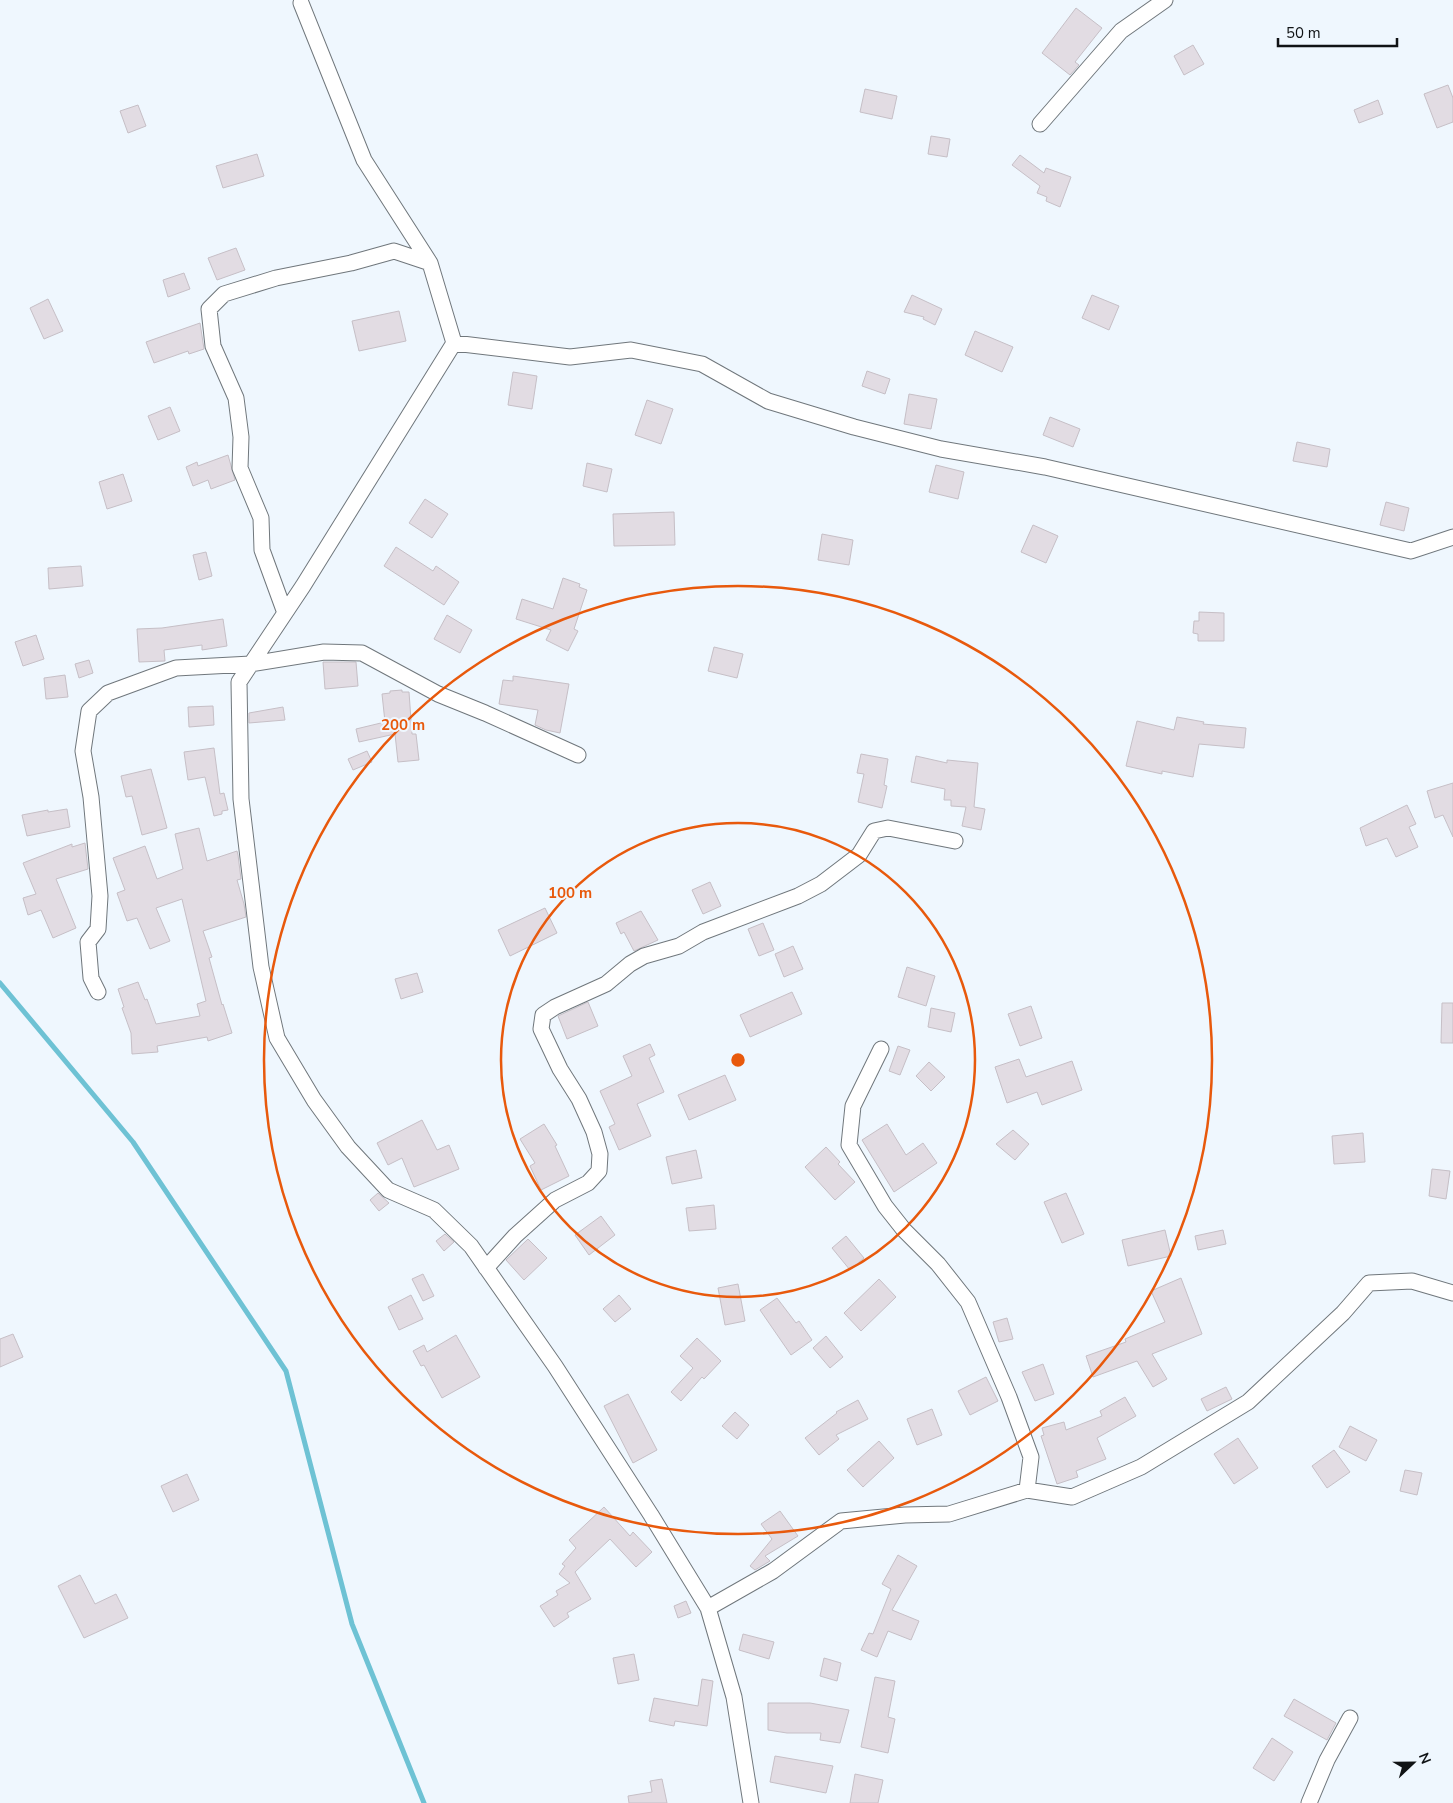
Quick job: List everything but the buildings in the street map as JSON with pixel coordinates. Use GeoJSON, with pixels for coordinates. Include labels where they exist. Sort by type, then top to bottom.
{"type":"FeatureCollection","features":[{"type":"Feature","properties":{"kind":"street"},"geometry":{"type":"LineString","coordinates":[[1040,124],[1121,31],[1165,0]]}},
{"type":"Feature","properties":{"kind":"street"},"geometry":{"type":"LineString","coordinates":[[301,3],[364,160],[430,263],[454,343],[285,613],[239,682],[241,799],[261,966],[277,1038],[314,1100],[348,1147],[388,1190],[434,1210],[471,1246],[555,1366],[651,1515],[708,1608],[734,1696],[751,1803]]}},
{"type":"Feature","properties":{"kind":"street"},"geometry":{"type":"LineString","coordinates":[[285,613],[262,550],[261,518],[240,468],[241,437],[236,398],[213,346],[209,310],[224,294],[276,278],[351,263],[394,251],[430,263]]}},
{"type":"Feature","properties":{"kind":"street"},"geometry":{"type":"LineString","coordinates":[[454,343],[570,357],[631,350],[702,364],[768,401],[854,427],[941,449],[1045,467],[1411,551],[1453,537]]}},
{"type":"Feature","properties":{"kind":"street"},"geometry":{"type":"LineString","coordinates":[[98,992],[91,978],[88,942],[98,929],[100,896],[91,797],[83,751],[89,711],[108,693],[176,668],[251,664],[324,652],[362,653],[438,694],[578,755]]}},
{"type":"Feature","properties":{"kind":"street"},"geometry":{"type":"LineString","coordinates":[[486,1268],[515,1236],[555,1200],[588,1183],[600,1171],[600,1154],[594,1132],[579,1099],[560,1069],[540,1029],[543,1015],[555,1007],[606,984],[630,964],[644,956],[680,946],[703,932],[798,896],[821,884],[859,855],[874,831],[888,828],[955,840]]}},
{"type":"Feature","properties":{"kind":"street"},"geometry":{"type":"LineString","coordinates":[[881,1049],[853,1106],[849,1145],[885,1206],[904,1230],[938,1264],[968,1302],[989,1347],[1031,1458],[1027,1490]]}},
{"type":"Feature","properties":{"kind":"street"},"geometry":{"type":"LineString","coordinates":[[708,1608],[773,1571],[840,1521],[905,1515],[949,1514],[1027,1490],[1072,1497],[1141,1467],[1248,1402],[1343,1313],[1369,1283],[1412,1281],[1453,1293]]}},
{"type":"Feature","properties":{"kind":"street"},"geometry":{"type":"LineString","coordinates":[[1309,1803],[1327,1760],[1350,1718]]}},
{"type":"Feature","properties":{"kind":"waterway"},"geometry":{"type":"LineString","coordinates":[[0,983],[133,1142],[286,1371],[352,1624],[424,1803]]}}]}
